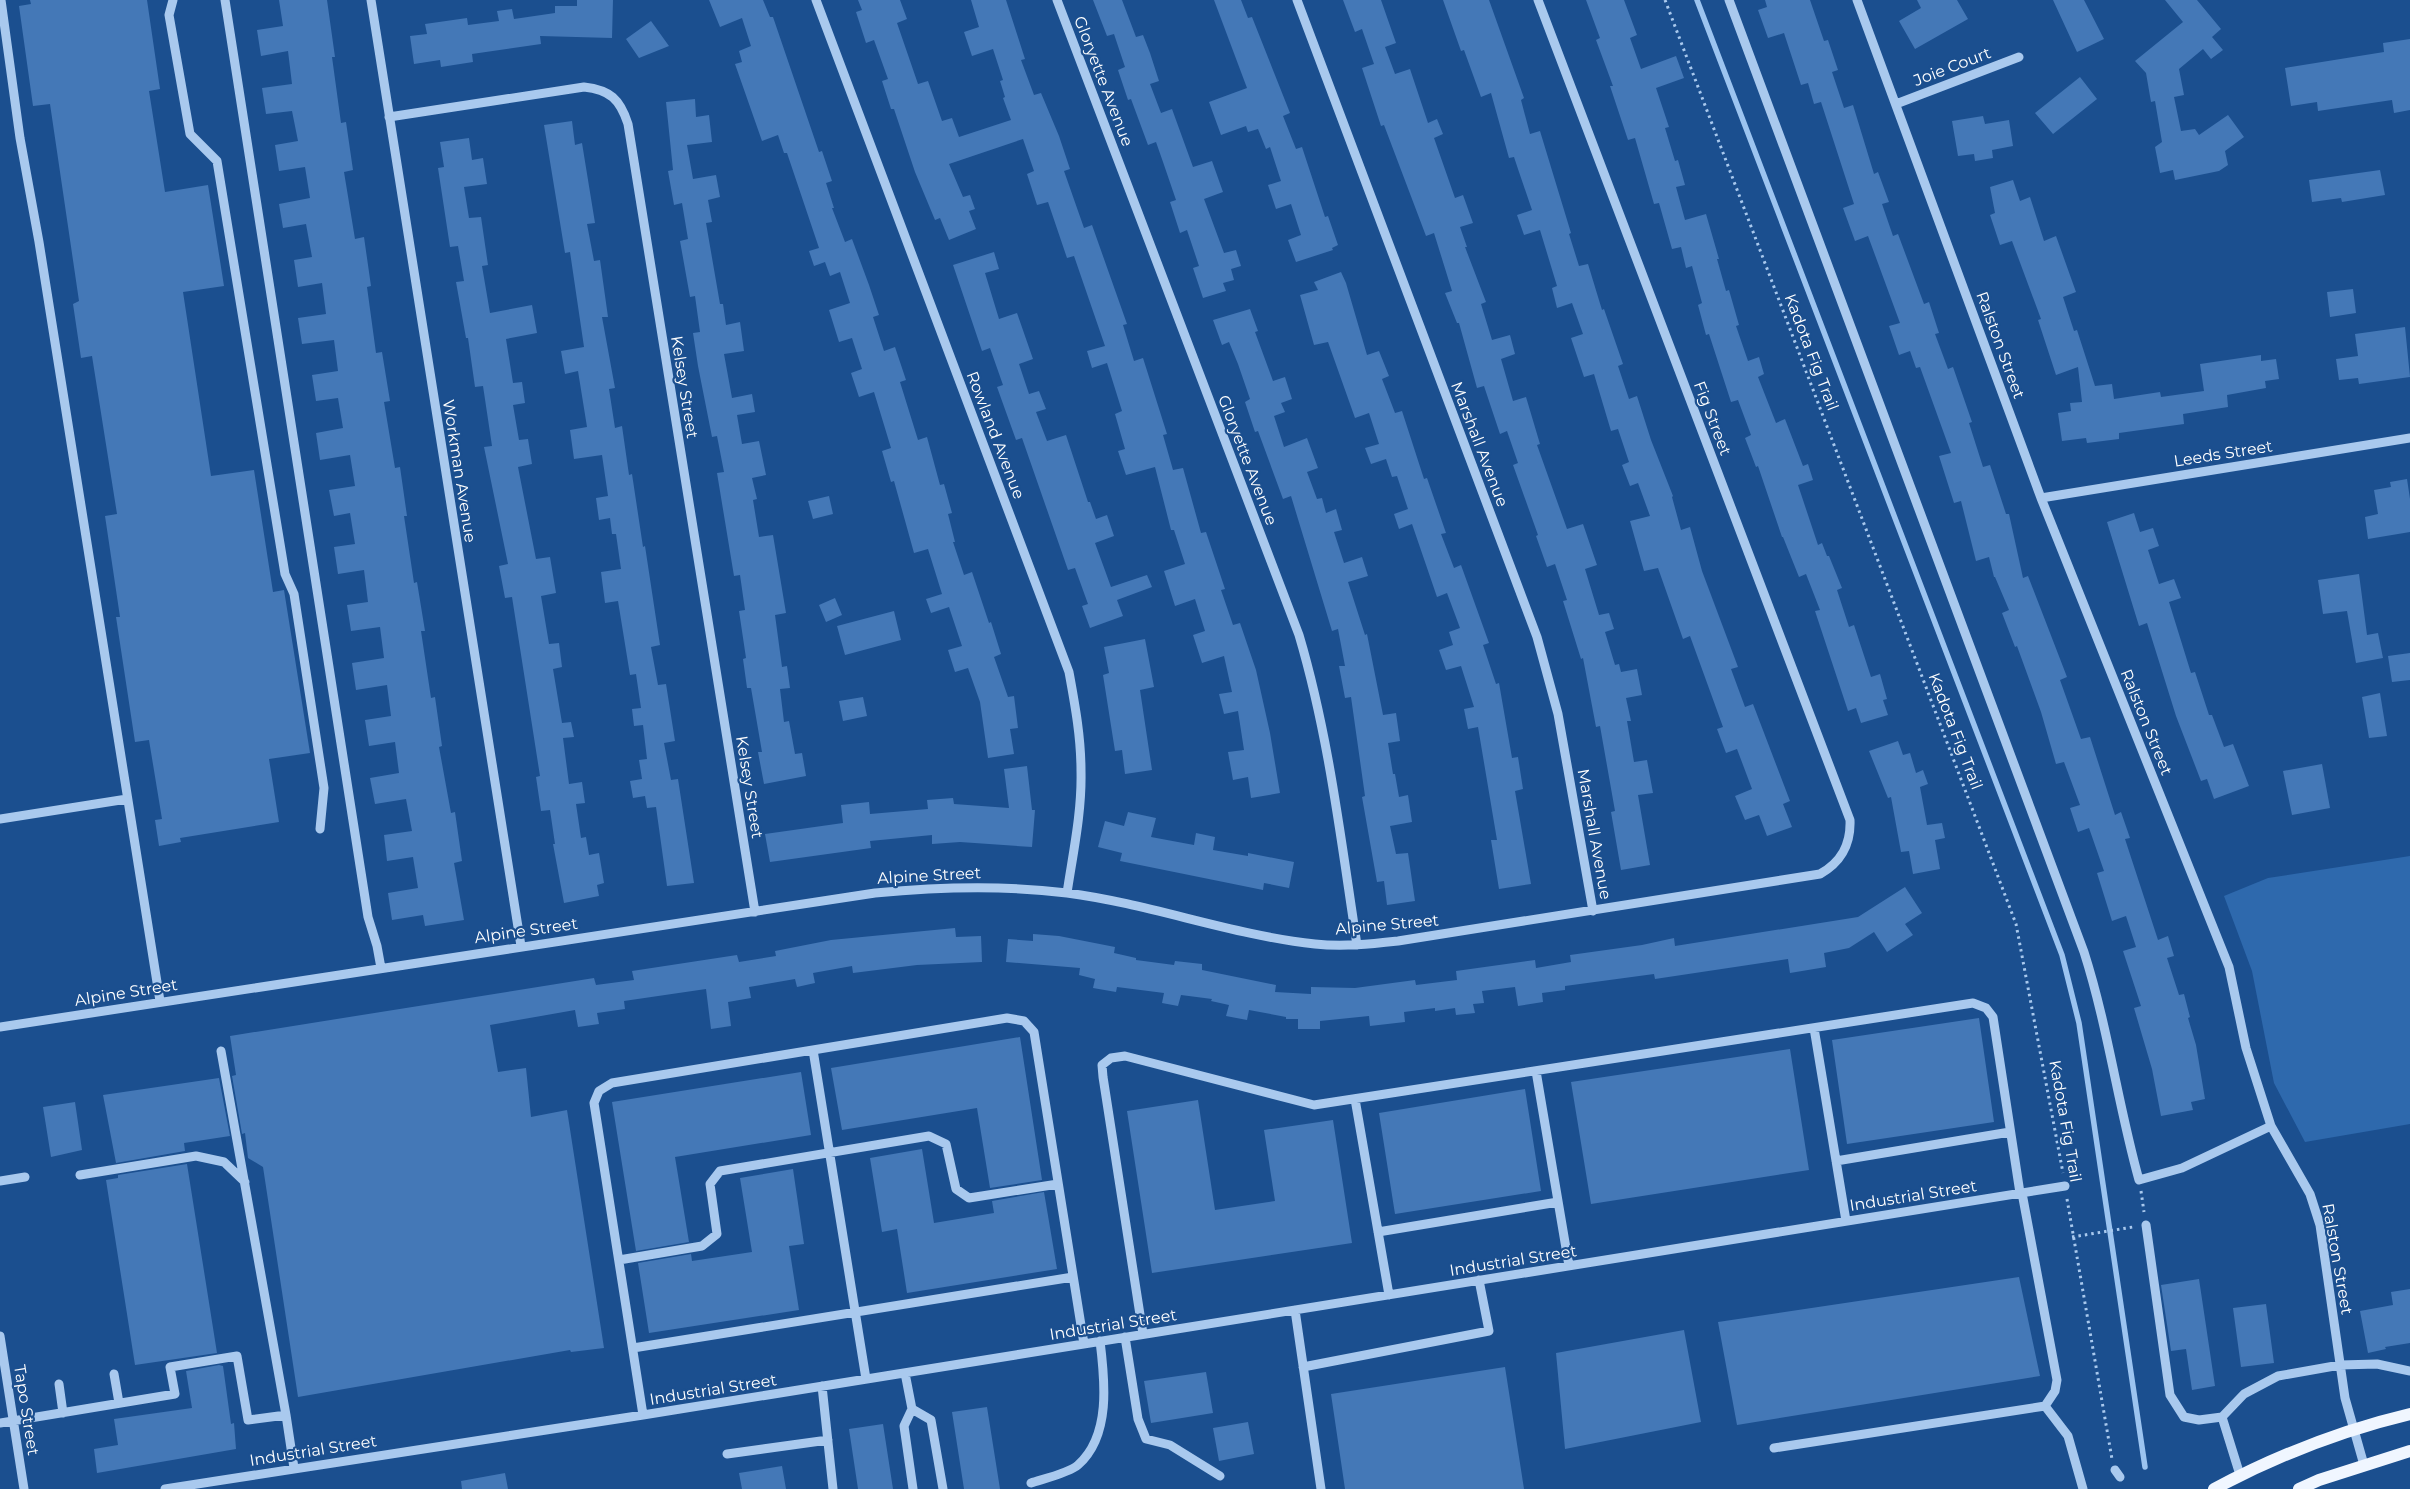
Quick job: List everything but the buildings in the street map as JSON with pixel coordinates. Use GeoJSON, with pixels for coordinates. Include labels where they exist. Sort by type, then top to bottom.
{"type":"FeatureCollection","features":[{"type":"Feature","properties":{"kind":"main road"},"geometry":{"type":"LineString","coordinates":[[2214,1489],[2240,1475],[2352,1429],[2410,1414]]}},
{"type":"Feature","properties":{"kind":"main road"},"geometry":{"type":"LineString","coordinates":[[2299,1489],[2364,1465],[2410,1451]]}},
{"type":"Feature","properties":{"kind":"street"},"geometry":{"type":"LineString","coordinates":[[1,0],[3,40],[160,1001]]}},
{"type":"Feature","properties":{"kind":"street"},"geometry":{"type":"LineString","coordinates":[[173,0],[169,15],[190,134],[217,161],[285,574],[294,594],[324,788],[320,829]]}},
{"type":"Feature","properties":{"kind":"street"},"geometry":{"type":"LineString","coordinates":[[225,0],[368,917],[377,946],[381,968]]}},
{"type":"Feature","properties":{"kind":"street","name":"Workman Avenue"},"geometry":{"type":"LineString","coordinates":[[371,0],[521,946]]}},
{"type":"Feature","properties":{"kind":"street","name":"Rowland Avenue"},"geometry":{"type":"LineString","coordinates":[[816,0],[1069,672],[1079,724],[1081,772],[1079,811],[1067,893]]}},
{"type":"Feature","properties":{"kind":"street","name":"Gloryette Avenue"},"geometry":{"type":"LineString","coordinates":[[1057,0],[1299,635],[1323,731],[1357,945]]}},
{"type":"Feature","properties":{"kind":"street","name":"Marshall Avenue"},"geometry":{"type":"LineString","coordinates":[[1297,0],[1537,637],[1558,714],[1593,911]]}},
{"type":"Feature","properties":{"kind":"street","name":"Fig Street"},"geometry":{"type":"LineString","coordinates":[[1538,0],[1850,820],[1851,835],[1847,848]]}},
{"type":"Feature","properties":{"kind":"street"},"geometry":{"type":"LineString","coordinates":[[1728,0],[2084,952],[2098,994],[2126,1133],[2139,1180],[2182,1168],[2271,1126]]}},
{"type":"Feature","properties":{"kind":"street","name":"Ralston Street"},"geometry":{"type":"LineString","coordinates":[[1857,0],[2041,498],[2229,967],[2246,1048],[2271,1126],[2310,1194],[2320,1225],[2340,1365],[2352,1429],[2364,1465]]}},
{"type":"Feature","properties":{"kind":"street","name":"Joie Court"},"geometry":{"type":"LineString","coordinates":[[1896,104],[2019,58]]}},
{"type":"Feature","properties":{"kind":"street","name":"Kelsey Street"},"geometry":{"type":"LineString","coordinates":[[389,117],[584,87],[600,89],[613,97],[623,109],[628,124],[755,912]]}},
{"type":"Feature","properties":{"kind":"street","name":"Leeds Street"},"geometry":{"type":"LineString","coordinates":[[2041,498],[2410,438]]}},
{"type":"Feature","properties":{"kind":"street"},"geometry":{"type":"LineString","coordinates":[[0,819],[127,799]]}},
{"type":"Feature","properties":{"kind":"street","name":"Alpine Street"},"geometry":{"type":"LineString","coordinates":[[0,1027],[521,946],[875,893],[928,888],[997,887],[1067,893],[1283,940],[1318,944],[1357,945],[1398,941],[1820,874],[1833,866],[1847,848]]}},
{"type":"Feature","properties":{"kind":"street"},"geometry":{"type":"LineString","coordinates":[[1143,1334],[1102,1065],[1111,1058],[1124,1056],[1314,1105],[1973,1003],[1986,1008],[1993,1017],[2010,1132],[2057,1380],[2055,1391],[2045,1406],[1774,1448]]}},
{"type":"Feature","properties":{"kind":"street"},"geometry":{"type":"LineString","coordinates":[[643,1415],[594,1104],[599,1091],[612,1083],[1007,1018],[1024,1021],[1034,1032],[1084,1344]]}},
{"type":"Feature","properties":{"kind":"street"},"geometry":{"type":"LineString","coordinates":[[1814,1028],[1846,1221]]}},
{"type":"Feature","properties":{"kind":"street"},"geometry":{"type":"LineString","coordinates":[[812,1050],[866,1379]]}},
{"type":"Feature","properties":{"kind":"street"},"geometry":{"type":"LineString","coordinates":[[220,1051],[294,1468]]}},
{"type":"Feature","properties":{"kind":"street"},"geometry":{"type":"LineString","coordinates":[[1536,1071],[1569,1266]]}},
{"type":"Feature","properties":{"kind":"street"},"geometry":{"type":"LineString","coordinates":[[1356,1098],[1389,1295]]}},
{"type":"Feature","properties":{"kind":"street"},"geometry":{"type":"LineString","coordinates":[[1836,1161],[2010,1132]]}},
{"type":"Feature","properties":{"kind":"street"},"geometry":{"type":"LineString","coordinates":[[619,1260],[702,1246],[717,1234],[710,1184],[720,1171],[829,1152],[929,1136],[946,1144],[956,1189],[969,1198],[1058,1184]]}},
{"type":"Feature","properties":{"kind":"street"},"geometry":{"type":"LineString","coordinates":[[80,1175],[196,1156],[224,1162],[244,1182]]}},
{"type":"Feature","properties":{"kind":"street"},"geometry":{"type":"LineString","coordinates":[[0,1181],[25,1178]]}},
{"type":"Feature","properties":{"kind":"street","name":"Industrial Street"},"geometry":{"type":"LineString","coordinates":[[171,1489],[2065,1186]]}},
{"type":"Feature","properties":{"kind":"street"},"geometry":{"type":"LineString","coordinates":[[1378,1232],[1558,1202]]}},
{"type":"Feature","properties":{"kind":"street"},"geometry":{"type":"LineString","coordinates":[[2146,1225],[2170,1396],[2184,1417],[2199,1420],[2222,1417],[2244,1394],[2278,1376],[2340,1365],[2377,1364],[2410,1370]]}},
{"type":"Feature","properties":{"kind":"street"},"geometry":{"type":"LineString","coordinates":[[633,1348],[1073,1277]]}},
{"type":"Feature","properties":{"kind":"street"},"geometry":{"type":"LineString","coordinates":[[1303,1367],[1488,1331],[1479,1280]]}},
{"type":"Feature","properties":{"kind":"street"},"geometry":{"type":"LineString","coordinates":[[1295,1310],[1321,1489]]}},
{"type":"Feature","properties":{"kind":"street","name":"Tapo Street"},"geometry":{"type":"LineString","coordinates":[[0,1336],[24,1489]]}},
{"type":"Feature","properties":{"kind":"street"},"geometry":{"type":"LineString","coordinates":[[1125,1337],[1138,1419],[1146,1439],[1170,1445],[1220,1476]]}},
{"type":"Feature","properties":{"kind":"street"},"geometry":{"type":"LineString","coordinates":[[1031,1483],[1077,1466],[1094,1447],[1102,1416],[1103,1367],[1100,1341]]}},
{"type":"Feature","properties":{"kind":"street"},"geometry":{"type":"LineString","coordinates":[[0,1423],[175,1394],[170,1367],[237,1356],[248,1420],[286,1415]]}},
{"type":"Feature","properties":{"kind":"street"},"geometry":{"type":"LineString","coordinates":[[905,1373],[912,1409],[904,1426],[913,1489]]}},
{"type":"Feature","properties":{"kind":"street"},"geometry":{"type":"LineString","coordinates":[[114,1374],[119,1403]]}},
{"type":"Feature","properties":{"kind":"street"},"geometry":{"type":"LineString","coordinates":[[59,1384],[63,1413]]}},
{"type":"Feature","properties":{"kind":"street"},"geometry":{"type":"LineString","coordinates":[[822,1386],[833,1489]]}},
{"type":"Feature","properties":{"kind":"street"},"geometry":{"type":"LineString","coordinates":[[2045,1406],[2068,1436],[2083,1489]]}},
{"type":"Feature","properties":{"kind":"street"},"geometry":{"type":"LineString","coordinates":[[912,1409],[932,1420],[943,1489]]}},
{"type":"Feature","properties":{"kind":"street"},"geometry":{"type":"LineString","coordinates":[[2222,1417],[2240,1475]]}},
{"type":"Feature","properties":{"kind":"street"},"geometry":{"type":"LineString","coordinates":[[727,1454],[828,1440]]}},
{"type":"Feature","properties":{"kind":"path","name":"Kadota Fig Trail"},"geometry":{"type":"LineString","coordinates":[[1665,0],[2016,924],[2065,1186],[2102,1412],[2117,1474]]}},
{"type":"Feature","properties":{"kind":"path"},"geometry":{"type":"LineString","coordinates":[[2072,1237],[2146,1225],[2139,1180]]}},
{"type":"Feature","properties":{"kind":"shaded area"},"geometry":{"type":"Polygon","coordinates":[[[2410,856],[2410,1124],[2305,1142],[2274,1083],[2252,971],[2224,896],[2268,878],[2410,856]]]}},
{"type":"Feature","properties":{"kind":"waterway"},"geometry":{"type":"LineString","coordinates":[[1697,0],[2062,955],[2079,1023],[2145,1467]]}}]}
